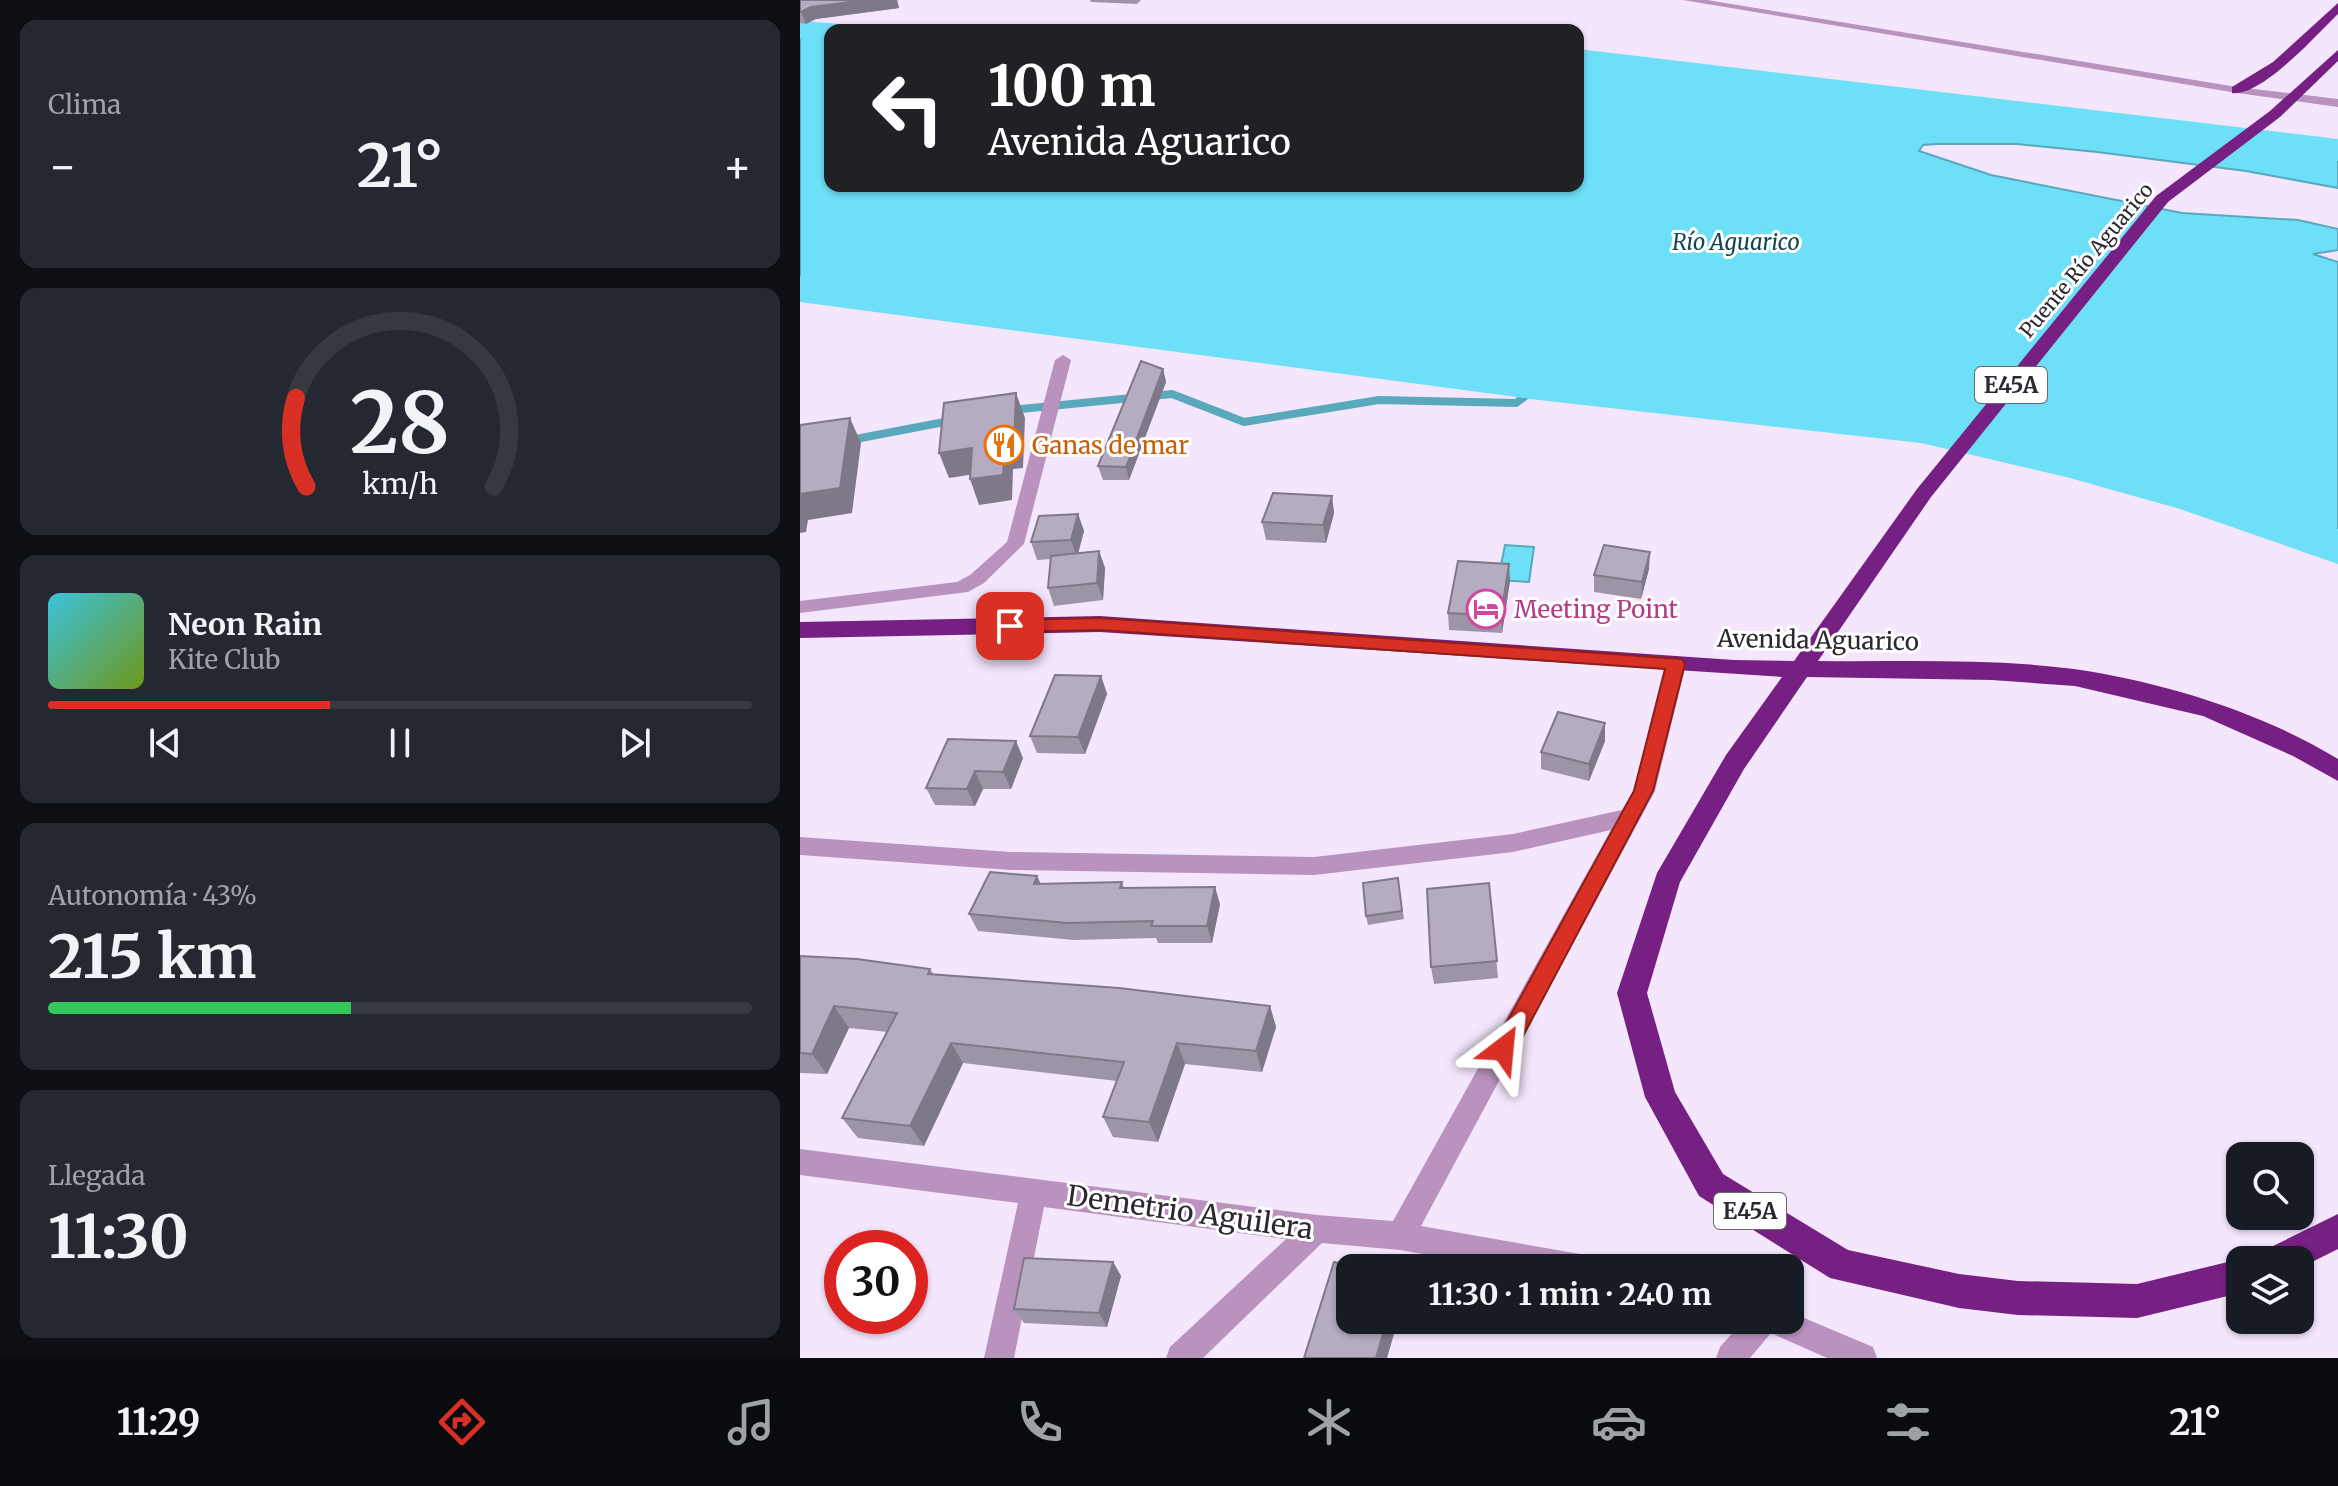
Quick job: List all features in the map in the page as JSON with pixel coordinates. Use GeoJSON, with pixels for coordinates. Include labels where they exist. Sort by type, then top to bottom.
{"type":"FeatureCollection","features":[{"type":"Feature","properties":{"kind":"highway"},"geometry":{"type":"LineString","coordinates":[[2237,90],[2278,65],[2338,7]]}},
{"type":"Feature","properties":{"kind":"highway","name":"Puente Río Aguarico"},"geometry":{"type":"LineString","coordinates":[[2226,1279],[2137,1301],[2018,1298],[1959,1291],[1842,1266],[1711,1185],[1661,1097],[1632,993],[1667,881],[1735,762],[1924,493],[2153,210],[2275,114],[2338,54]]}},
{"type":"Feature","properties":{"kind":"highway","name":"Avenida Aguarico"},"geometry":{"type":"LineString","coordinates":[[800,630],[1100,624],[1676,664],[1992,672],[2075,678],[2209,709],[2302,749],[2338,771]]}},
{"type":"Feature","properties":{"kind":"highway"},"geometry":{"type":"LineString","coordinates":[[2309,1246],[2338,1231]]}},
{"type":"Feature","properties":{"kind":"street"},"geometry":{"type":"LineString","coordinates":[[1688,0],[2237,90],[2338,103]]}},
{"type":"Feature","properties":{"kind":"street"},"geometry":{"type":"LineString","coordinates":[[800,607],[961,588],[977,579],[1015,544],[1063,360]]}},
{"type":"Feature","properties":{"kind":"street"},"geometry":{"type":"LineString","coordinates":[[1400,1236],[1644,791],[1676,664]]}},
{"type":"Feature","properties":{"kind":"street"},"geometry":{"type":"LineString","coordinates":[[800,846],[1011,861],[1314,866],[1513,843],[1630,817]]}},
{"type":"Feature","properties":{"kind":"street","name":"Demetrio Aguilera"},"geometry":{"type":"LineString","coordinates":[[800,1162],[1317,1229],[1400,1236],[1501,1254]]}},
{"type":"Feature","properties":{"kind":"street"},"geometry":{"type":"LineString","coordinates":[[999,1358],[1034,1191]]}},
{"type":"Feature","properties":{"kind":"street"},"geometry":{"type":"LineString","coordinates":[[1181,1358],[1317,1229]]}},
{"type":"Feature","properties":{"kind":"street"},"geometry":{"type":"LineString","coordinates":[[1804,1333],[1862,1358]]}},
{"type":"Feature","properties":{"kind":"street"},"geometry":{"type":"LineString","coordinates":[[1731,1358],[1751,1334]]}},
{"type":"Feature","properties":{"kind":"water","name":"Río Aguarico"},"geometry":{"type":"Polygon","coordinates":[[[800,30],[824,31],[824,192],[1584,192],[1584,60],[2338,150],[2338,188],[2246,171],[2017,144],[1923,145],[1919,151],[1991,175],[2182,213],[2298,220],[2338,229],[2338,250],[2313,254],[2338,262],[2338,547],[2198,498],[2082,466],[1921,429],[1539,386],[800,289],[800,30]]]}},
{"type":"Feature","properties":{"kind":"water"},"geometry":{"type":"Polygon","coordinates":[[[1505,545],[1534,547],[1529,582],[1498,580],[1505,545]]]}},
{"type":"Feature","properties":{"kind":"building"},"geometry":{"type":"Polygon","coordinates":[[[800,0],[865,0],[811,7],[801,12],[800,0]]]}},
{"type":"Feature","properties":{"kind":"building"},"geometry":{"type":"Polygon","coordinates":[[[1141,361],[1163,369],[1126,467],[1098,466],[1141,361]]]}},
{"type":"Feature","properties":{"kind":"building"},"geometry":{"type":"Polygon","coordinates":[[[1016,393],[1014,442],[1005,444],[1003,475],[970,479],[972,448],[939,453],[944,403],[1016,393]]]}},
{"type":"Feature","properties":{"kind":"building"},"geometry":{"type":"Polygon","coordinates":[[[850,418],[840,488],[800,494],[800,425],[850,418]]]}},
{"type":"Feature","properties":{"kind":"building"},"geometry":{"type":"Polygon","coordinates":[[[1273,493],[1332,496],[1323,525],[1262,522],[1273,493]]]}},
{"type":"Feature","properties":{"kind":"building"},"geometry":{"type":"Polygon","coordinates":[[[1078,514],[1071,540],[1031,542],[1039,516],[1078,514]]]}},
{"type":"Feature","properties":{"kind":"building"},"geometry":{"type":"Polygon","coordinates":[[[1604,545],[1650,552],[1642,582],[1594,575],[1604,545]]]}},
{"type":"Feature","properties":{"kind":"building"},"geometry":{"type":"Polygon","coordinates":[[[1099,551],[1097,583],[1048,588],[1051,556],[1099,551]]]}},
{"type":"Feature","properties":{"kind":"building"},"geometry":{"type":"Polygon","coordinates":[[[1458,561],[1509,564],[1501,616],[1448,613],[1458,561]]]}},
{"type":"Feature","properties":{"kind":"building"},"geometry":{"type":"Polygon","coordinates":[[[1055,675],[1101,676],[1078,737],[1030,736],[1055,675]]]}},
{"type":"Feature","properties":{"kind":"building"},"geometry":{"type":"Polygon","coordinates":[[[1558,712],[1605,723],[1589,764],[1541,752],[1558,712]]]}},
{"type":"Feature","properties":{"kind":"building"},"geometry":{"type":"Polygon","coordinates":[[[948,739],[1016,741],[1003,772],[975,771],[967,789],[926,788],[948,739]]]}},
{"type":"Feature","properties":{"kind":"building"},"geometry":{"type":"Polygon","coordinates":[[[990,872],[1037,876],[1034,884],[1122,882],[1120,888],[1215,887],[1207,926],[1151,926],[1153,921],[1067,923],[969,914],[990,872]]]}},
{"type":"Feature","properties":{"kind":"building"},"geometry":{"type":"Polygon","coordinates":[[[1398,878],[1402,911],[1366,916],[1363,883],[1398,878]]]}},
{"type":"Feature","properties":{"kind":"building"},"geometry":{"type":"Polygon","coordinates":[[[1489,883],[1497,961],[1431,967],[1427,889],[1489,883]]]}},
{"type":"Feature","properties":{"kind":"building"},"geometry":{"type":"Polygon","coordinates":[[[800,956],[857,959],[930,969],[928,974],[1119,988],[1270,1006],[1256,1051],[1177,1043],[1149,1122],[1103,1117],[1124,1062],[951,1043],[910,1126],[842,1118],[897,1013],[834,1006],[812,1054],[800,1053],[800,956]]]}},
{"type":"Feature","properties":{"kind":"building"},"geometry":{"type":"Polygon","coordinates":[[[1024,1258],[1113,1262],[1099,1313],[1014,1309],[1024,1258]]]}},
{"type":"Feature","properties":{"kind":"building"},"geometry":{"type":"Polygon","coordinates":[[[1336,1262],[1336,1334],[1383,1334],[1376,1358],[1304,1358],[1336,1262]]]}},
{"type":"Feature","properties":{"kind":"waterway"},"geometry":{"type":"LineString","coordinates":[[800,30],[824,31]]}},
{"type":"Feature","properties":{"kind":"waterway"},"geometry":{"type":"LineString","coordinates":[[1584,60],[2338,150]]}},
{"type":"Feature","properties":{"kind":"waterway"},"geometry":{"type":"LineString","coordinates":[[800,289],[1539,386],[1921,429],[2082,466],[2198,498],[2338,547]]}},
{"type":"Feature","properties":{"kind":"waterway"},"geometry":{"type":"LineString","coordinates":[[1011,410],[1172,394],[1244,422],[1379,400],[1516,403],[1550,378]]}},
{"type":"Feature","properties":{"kind":"waterway"},"geometry":{"type":"LineString","coordinates":[[845,441],[955,420]]}},
{"type":"Feature","properties":{"kind":"place","name":"Ganas de mar"},"geometry":{"type":"Point","coordinates":[1004,445]}},
{"type":"Feature","properties":{"kind":"place","name":"Meeting Point"},"geometry":{"type":"Point","coordinates":[1486,609]}},
{"type":"Feature","properties":{"kind":"route"},"geometry":{"type":"LineString","coordinates":[[1010,626],[1100,624],[1676,664],[1644,791],[1503,1049]]}}]}
